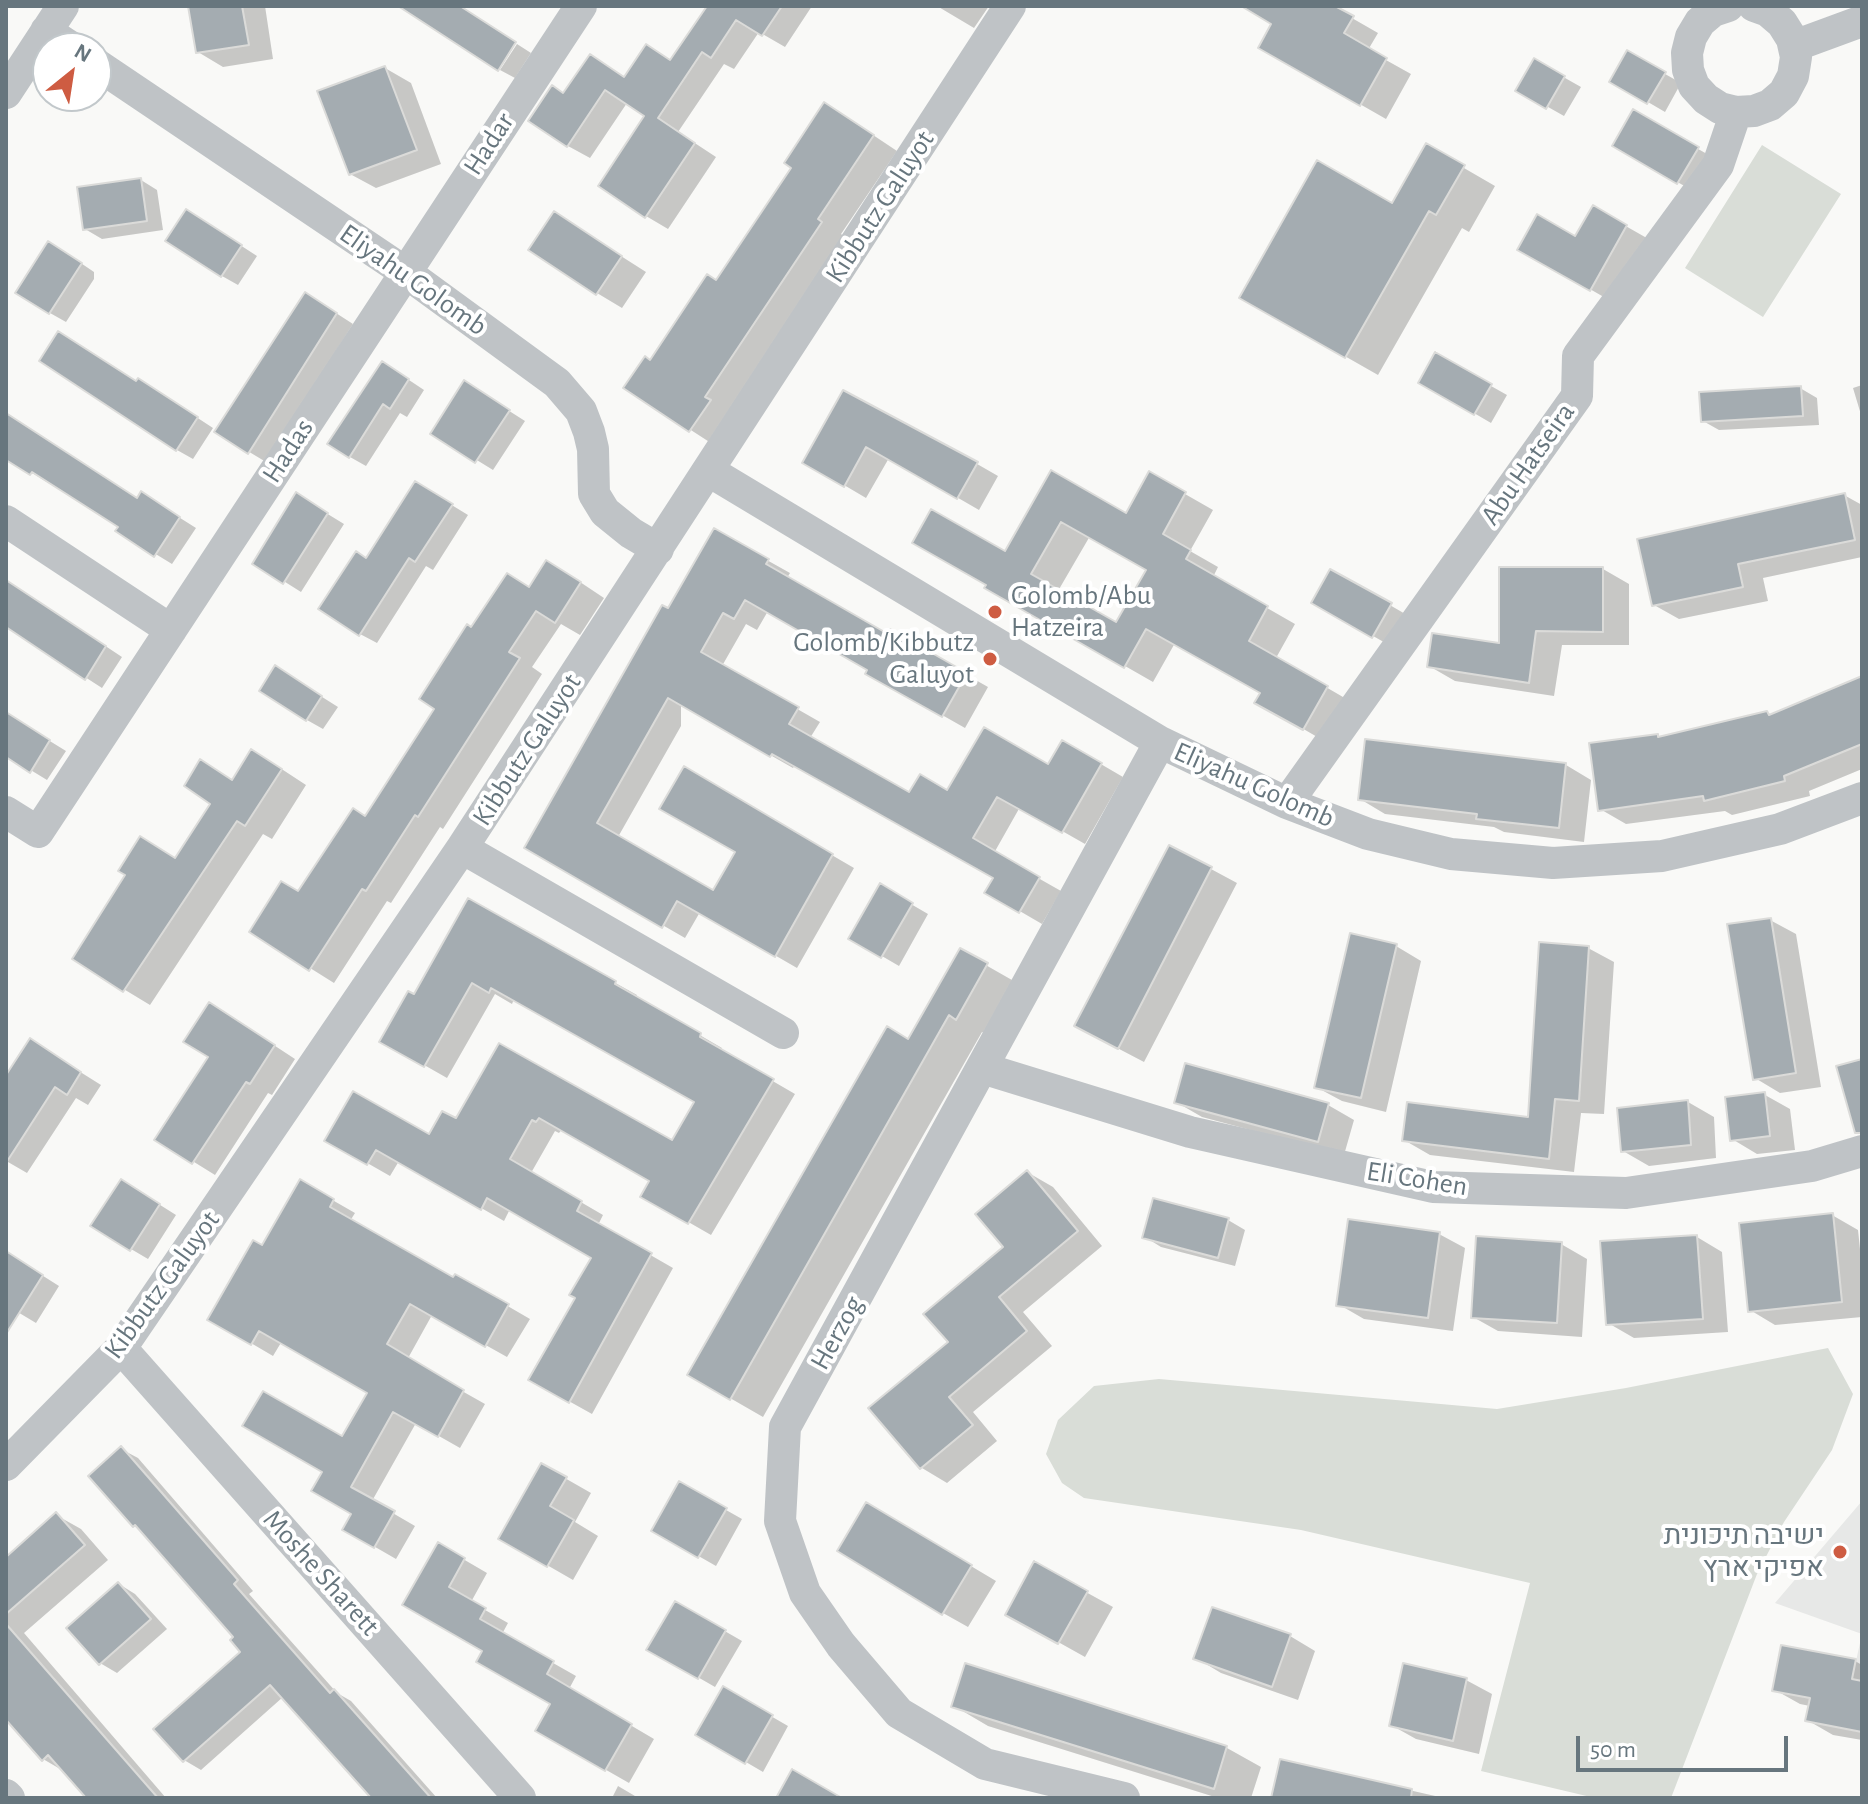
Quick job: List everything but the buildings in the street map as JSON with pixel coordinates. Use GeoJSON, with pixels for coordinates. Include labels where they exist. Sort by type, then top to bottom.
{"type":"FeatureCollection","features":[{"type":"Feature","properties":{"kind":"street","name":"Kibbutz Galuyot"},"geometry":{"type":"LineString","coordinates":[[6,1465],[121,1348],[462,848],[1010,6]]}},
{"type":"Feature","properties":{"kind":"street"},"geometry":{"type":"LineString","coordinates":[[1728,6],[1713,11],[1700,22],[1691,37],[1687,53],[1688,70],[1694,86],[1706,99],[1720,108],[1736,112],[1754,111],[1770,105],[1784,93],[1793,76],[1794,46],[1782,23],[1768,11],[1754,6]]}},
{"type":"Feature","properties":{"kind":"street","name":"Hadar"},"geometry":{"type":"LineString","coordinates":[[405,272],[570,10]]}},
{"type":"Feature","properties":{"kind":"street"},"geometry":{"type":"LineString","coordinates":[[1794,46],[1862,21]]}},
{"type":"Feature","properties":{"kind":"street"},"geometry":{"type":"LineString","coordinates":[[6,93],[60,28]]}},
{"type":"Feature","properties":{"kind":"street","name":"Eliyahu Golomb"},"geometry":{"type":"LineString","coordinates":[[112,75],[405,272],[557,383],[581,411],[589,432],[593,449],[594,494],[605,512],[658,549]]}},
{"type":"Feature","properties":{"kind":"street","name":"Abu Hatseira"},"geometry":{"type":"LineString","coordinates":[[1287,803],[1577,396],[1578,356],[1718,165],[1736,112]]}},
{"type":"Feature","properties":{"kind":"street","name":"Hadas"},"geometry":{"type":"LineString","coordinates":[[6,812],[38,832],[405,272]]}},
{"type":"Feature","properties":{"kind":"street","name":"Eliyahu Golomb"},"geometry":{"type":"LineString","coordinates":[[709,471],[1160,742],[1287,803],[1368,834],[1451,854],[1553,863],[1662,856],[1780,829],[1862,798]]}},
{"type":"Feature","properties":{"kind":"street"},"geometry":{"type":"LineString","coordinates":[[6,521],[171,630]]}},
{"type":"Feature","properties":{"kind":"street","name":"Herzog"},"geometry":{"type":"LineString","coordinates":[[1124,1798],[985,1764],[899,1713],[841,1645],[805,1593],[780,1521],[785,1427],[1160,742]]}},
{"type":"Feature","properties":{"kind":"street"},"geometry":{"type":"LineString","coordinates":[[462,848],[783,1033]]}},
{"type":"Feature","properties":{"kind":"street","name":"Eli Cohen"},"geometry":{"type":"LineString","coordinates":[[982,1068],[1190,1132],[1433,1187],[1626,1193],[1812,1166],[1862,1151]]}},
{"type":"Feature","properties":{"kind":"street","name":"Moshe Sharett"},"geometry":{"type":"LineString","coordinates":[[121,1348],[520,1798]]}},
{"type":"Feature","properties":{"kind":"shaded area"},"geometry":{"type":"Polygon","coordinates":[[[1762,145],[1841,194],[1763,317],[1685,268],[1762,145]]]}},
{"type":"Feature","properties":{"kind":"shaded area"},"geometry":{"type":"Polygon","coordinates":[[[1828,1348],[1853,1394],[1832,1450],[1784,1522],[1757,1574],[1671,1798],[1595,1798],[1481,1771],[1530,1583],[1301,1530],[1084,1498],[1062,1483],[1046,1454],[1058,1420],[1094,1386],[1159,1379],[1497,1409],[1626,1388],[1828,1348]]]}},
{"type":"Feature","properties":{"kind":"shaded area","name":"ישיבה תיכונית אפיקי ארץ"},"geometry":{"type":"Polygon","coordinates":[[[1862,1501],[1862,1634],[1775,1603],[1862,1501]]]}},
{"type":"Feature","properties":{"kind":"shaded area"},"geometry":{"type":"Polygon","coordinates":[[[1862,1634],[1862,1681],[1852,1679],[1862,1634]]]}},
{"type":"Feature","properties":{"kind":"place","name":"Golomb/Abu Hatzeira"},"geometry":{"type":"Point","coordinates":[995,612]}},
{"type":"Feature","properties":{"kind":"place","name":"Golomb/Kibbutz Galuyot"},"geometry":{"type":"Point","coordinates":[990,659]}},
{"type":"Feature","properties":{"kind":"place","name":"ישיבה תיכונית אפיקי ארץ"},"geometry":{"type":"Point","coordinates":[1840,1552]}}]}
